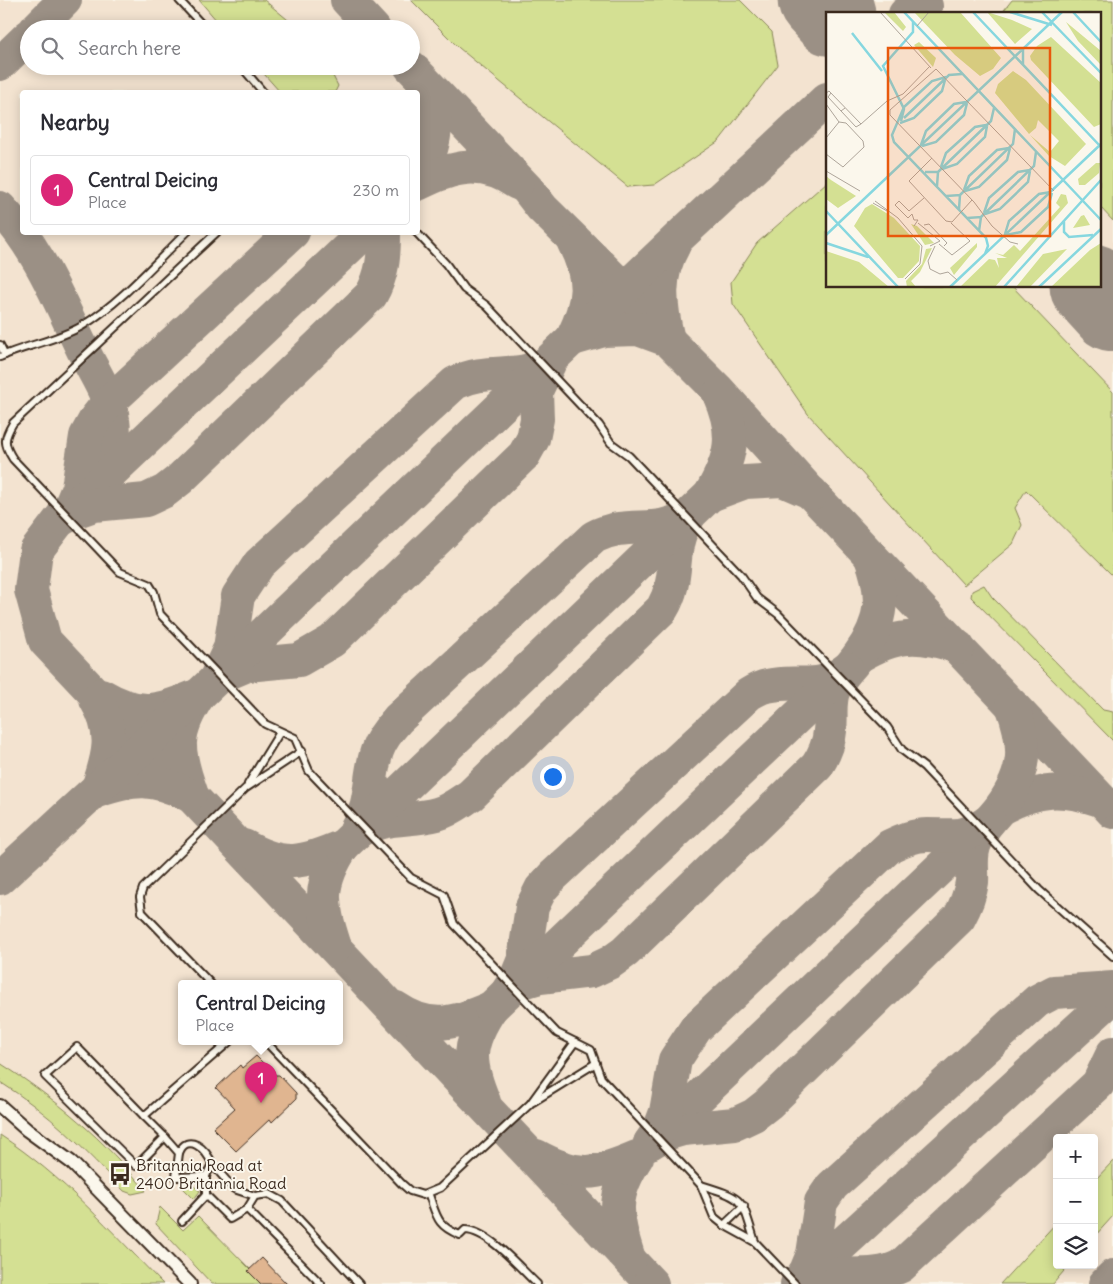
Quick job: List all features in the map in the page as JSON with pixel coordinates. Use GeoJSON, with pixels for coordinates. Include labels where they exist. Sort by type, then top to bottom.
{"type":"FeatureCollection","features":[{"type":"Feature","properties":{"kind":"street"},"geometry":{"type":"LineString","coordinates":[[0,1106],[26,1130],[71,1162],[190,1284]]}},
{"type":"Feature","properties":{"kind":"street"},"geometry":{"type":"LineString","coordinates":[[0,1117],[26,1130]]}},
{"type":"Feature","properties":{"kind":"lane"},"geometry":{"type":"LineString","coordinates":[[179,0],[198,20]]}},
{"type":"Feature","properties":{"kind":"lane"},"geometry":{"type":"LineString","coordinates":[[249,75],[261,90]]}},
{"type":"Feature","properties":{"kind":"lane"},"geometry":{"type":"LineString","coordinates":[[0,345],[3,356],[61,336],[81,326],[102,311],[184,235]]}},
{"type":"Feature","properties":{"kind":"lane"},"geometry":{"type":"LineString","coordinates":[[214,235],[13,423],[6,436],[4,446],[13,459],[120,572],[149,584],[154,592],[160,614],[265,724],[295,738],[309,771],[411,878],[444,895],[454,924],[557,1033],[590,1050],[601,1078],[701,1185],[714,1217],[724,1225],[755,1242],[795,1284]]}},
{"type":"Feature","properties":{"kind":"lane"},"geometry":{"type":"LineString","coordinates":[[419,235],[446,264],[464,289],[487,306],[599,424],[611,443],[628,456],[735,568],[757,598],[778,614],[887,727],[902,750],[924,767],[1039,890],[1113,956]]}},
{"type":"Feature","properties":{"kind":"lane"},"geometry":{"type":"LineString","coordinates":[[246,788],[280,732]]}},
{"type":"Feature","properties":{"kind":"lane"},"geometry":{"type":"LineString","coordinates":[[207,980],[142,912],[140,897],[142,888],[246,788],[302,751]]}},
{"type":"Feature","properties":{"kind":"lane"},"geometry":{"type":"LineString","coordinates":[[269,1045],[402,1184],[416,1194],[429,1195],[440,1188],[530,1104],[576,1042]]}},
{"type":"Feature","properties":{"kind":"lane"},"geometry":{"type":"LineString","coordinates":[[144,1116],[226,1045]]}},
{"type":"Feature","properties":{"kind":"lane"},"geometry":{"type":"LineString","coordinates":[[166,1137],[136,1166],[45,1076],[77,1047],[166,1137],[179,1152]]}},
{"type":"Feature","properties":{"kind":"lane"},"geometry":{"type":"LineString","coordinates":[[530,1104],[596,1063]]}},
{"type":"Feature","properties":{"kind":"lane"},"geometry":{"type":"LineString","coordinates":[[206,1176],[176,1177],[179,1152],[182,1146],[192,1142],[201,1148],[234,1189],[255,1196],[269,1194],[282,1201],[359,1284]]}},
{"type":"Feature","properties":{"kind":"lane"},"geometry":{"type":"LineString","coordinates":[[182,1221],[206,1195],[206,1176],[212,1164]]}},
{"type":"Feature","properties":{"kind":"lane"},"geometry":{"type":"LineString","coordinates":[[701,1185],[732,1194],[744,1206],[755,1242]]}},
{"type":"Feature","properties":{"kind":"lane"},"geometry":{"type":"LineString","coordinates":[[206,1195],[230,1219],[247,1209],[255,1196]]}},
{"type":"Feature","properties":{"kind":"lane"},"geometry":{"type":"LineString","coordinates":[[429,1195],[439,1222],[446,1230],[460,1235],[465,1230],[475,1230],[506,1254],[537,1284]]}},
{"type":"Feature","properties":{"kind":"lane"},"geometry":{"type":"LineString","coordinates":[[724,1225],[744,1206]]}},
{"type":"Feature","properties":{"kind":"lane"},"geometry":{"type":"LineString","coordinates":[[247,1209],[321,1284]]}},
{"type":"Feature","properties":{"kind":"shaded area"},"geometry":{"type":"Polygon","coordinates":[[[0,0],[1113,0],[1113,1284],[0,1284],[0,0]]]}},
{"type":"Feature","properties":{"kind":"green space"},"geometry":{"type":"Polygon","coordinates":[[[199,0],[264,0],[288,20],[216,20],[199,0]]]}},
{"type":"Feature","properties":{"kind":"green space"},"geometry":{"type":"Polygon","coordinates":[[[411,0],[740,0],[772,32],[778,65],[719,141],[654,185],[628,187],[459,48],[411,0]]]}},
{"type":"Feature","properties":{"kind":"green space"},"geometry":{"type":"Polygon","coordinates":[[[1012,0],[1113,0],[1113,221],[1100,207],[1100,12],[1003,12],[1012,0]]]}},
{"type":"Feature","properties":{"kind":"green space"},"geometry":{"type":"Polygon","coordinates":[[[265,75],[332,75],[338,86],[336,90],[278,90],[265,75]]]}},
{"type":"Feature","properties":{"kind":"green space"},"geometry":{"type":"Polygon","coordinates":[[[826,183],[826,288],[1014,288],[1113,392],[1113,576],[1026,490],[1015,508],[1022,525],[1013,544],[964,585],[808,414],[733,304],[731,282],[757,243],[826,183]]]}},
{"type":"Feature","properties":{"kind":"green space"},"geometry":{"type":"Polygon","coordinates":[[[984,585],[992,597],[1103,710],[1113,712],[1113,741],[971,597],[972,591],[984,585]]]}},
{"type":"Feature","properties":{"kind":"green space"},"geometry":{"type":"Polygon","coordinates":[[[0,1063],[60,1105],[114,1154],[146,1191],[132,1194],[124,1191],[66,1132],[0,1082],[0,1063]]]}},
{"type":"Feature","properties":{"kind":"green space"},"geometry":{"type":"Polygon","coordinates":[[[0,1135],[66,1186],[163,1284],[0,1284],[0,1135]]]}},
{"type":"Feature","properties":{"kind":"green space"},"geometry":{"type":"Polygon","coordinates":[[[1113,1161],[1113,1216],[1098,1233],[1098,1179],[1113,1161]]]}},
{"type":"Feature","properties":{"kind":"green space"},"geometry":{"type":"Polygon","coordinates":[[[190,1183],[200,1191],[194,1199],[182,1187],[190,1183]]]}},
{"type":"Feature","properties":{"kind":"green space"},"geometry":{"type":"Polygon","coordinates":[[[160,1207],[183,1230],[198,1216],[250,1269],[248,1271],[261,1284],[212,1284],[156,1224],[160,1207]]]}},
{"type":"Feature","properties":{"kind":"green space"},"geometry":{"type":"Polygon","coordinates":[[[1053,1226],[1053,1269],[1066,1269],[1053,1284],[1000,1284],[1053,1226]]]}},
{"type":"Feature","properties":{"kind":"building"},"geometry":{"type":"Polygon","coordinates":[[[256,1056],[275,1075],[279,1075],[296,1093],[296,1099],[272,1122],[270,1119],[236,1151],[213,1128],[235,1108],[216,1088],[240,1065],[242,1068],[256,1056]]]}},
{"type":"Feature","properties":{"kind":"building"},"geometry":{"type":"Polygon","coordinates":[[[262,1258],[287,1284],[261,1284],[248,1271],[262,1258]]]}},
{"type":"Feature","properties":{"kind":"taxiway"},"geometry":{"type":"LineString","coordinates":[[45,20],[65,0]]}},
{"type":"Feature","properties":{"kind":"taxiway"},"geometry":{"type":"LineString","coordinates":[[347,0],[366,20]]}},
{"type":"Feature","properties":{"kind":"taxiway"},"geometry":{"type":"LineString","coordinates":[[820,0],[849,12]]}},
{"type":"Feature","properties":{"kind":"taxiway"},"geometry":{"type":"LineString","coordinates":[[910,12],[926,6],[924,12]]}},
{"type":"Feature","properties":{"kind":"taxiway"},"geometry":{"type":"LineString","coordinates":[[0,64],[20,45]]}},
{"type":"Feature","properties":{"kind":"taxiway"},"geometry":{"type":"LineString","coordinates":[[419,75],[528,190],[542,208],[625,290],[668,340],[717,389],[812,494],[1113,812]]}},
{"type":"Feature","properties":{"kind":"taxiway"},"geometry":{"type":"LineString","coordinates":[[420,177],[429,157],[435,121],[429,96],[423,83]]}},
{"type":"Feature","properties":{"kind":"taxiway"},"geometry":{"type":"LineString","coordinates":[[0,878],[199,695],[680,236],[826,100]]}},
{"type":"Feature","properties":{"kind":"taxiway"},"geometry":{"type":"LineString","coordinates":[[420,183],[455,169],[468,168],[492,170],[517,183]]}},
{"type":"Feature","properties":{"kind":"taxiway"},"geometry":{"type":"LineString","coordinates":[[0,208],[20,232]]}},
{"type":"Feature","properties":{"kind":"taxiway"},"geometry":{"type":"LineString","coordinates":[[22,235],[49,279],[102,387],[112,412],[113,444],[106,467],[98,481]]}},
{"type":"Feature","properties":{"kind":"taxiway"},"geometry":{"type":"LineString","coordinates":[[290,235],[107,404],[96,418],[86,436],[78,488],[71,505],[36,551],[31,590],[45,641],[652,1284]]}},
{"type":"Feature","properties":{"kind":"taxiway"},"geometry":{"type":"LineString","coordinates":[[69,512],[362,235]]}},
{"type":"Feature","properties":{"kind":"taxiway"},"geometry":{"type":"LineString","coordinates":[[62,519],[94,505],[146,500],[165,491],[179,480],[371,295],[382,265],[384,235]]}},
{"type":"Feature","properties":{"kind":"taxiway"},"geometry":{"type":"LineString","coordinates":[[573,337],[583,312],[587,290],[584,268],[574,243]]}},
{"type":"Feature","properties":{"kind":"taxiway"},"geometry":{"type":"LineString","coordinates":[[573,339],[604,330],[638,329],[668,340],[661,291],[664,268],[674,245]]}},
{"type":"Feature","properties":{"kind":"taxiway"},"geometry":{"type":"LineString","coordinates":[[218,673],[230,648],[238,596],[259,564],[455,383],[480,375],[524,371],[548,363]]}},
{"type":"Feature","properties":{"kind":"taxiway"},"geometry":{"type":"LineString","coordinates":[[221,676],[247,665],[299,660],[332,641],[524,455],[533,439],[537,419],[536,391],[549,364]]}},
{"type":"Feature","properties":{"kind":"taxiway"},"geometry":{"type":"LineString","coordinates":[[343,846],[710,495],[723,469],[730,446],[728,422],[719,394]]}},
{"type":"Feature","properties":{"kind":"taxiway"},"geometry":{"type":"LineString","coordinates":[[710,495],[745,482],[782,480],[812,493]]}},
{"type":"Feature","properties":{"kind":"taxiway"},"geometry":{"type":"LineString","coordinates":[[357,827],[366,809],[377,751],[383,738],[398,719],[594,537],[618,529],[663,526],[686,517]]}},
{"type":"Feature","properties":{"kind":"taxiway"},"geometry":{"type":"LineString","coordinates":[[360,830],[388,821],[441,813],[471,795],[662,609],[672,585],[678,541],[688,518]]}},
{"type":"Feature","properties":{"kind":"taxiway"},"geometry":{"type":"LineString","coordinates":[[508,991],[523,982],[540,977],[592,971],[611,962],[625,952],[817,766],[829,740],[831,699],[834,689],[867,642],[877,618],[880,594],[870,555]]}},
{"type":"Feature","properties":{"kind":"taxiway"},"geometry":{"type":"LineString","coordinates":[[859,656],[884,643],[907,638],[931,639],[958,647]]}},
{"type":"Feature","properties":{"kind":"taxiway"},"geometry":{"type":"LineString","coordinates":[[508,991],[524,959],[532,907],[541,889],[553,876],[749,694],[762,687],[778,684],[808,684],[826,681],[847,669]]}},
{"type":"Feature","properties":{"kind":"taxiway"},"geometry":{"type":"LineString","coordinates":[[491,1008],[840,676]]}},
{"type":"Feature","properties":{"kind":"taxiway"},"geometry":{"type":"LineString","coordinates":[[101,695],[127,707],[139,710],[161,709],[199,695],[185,720],[180,742],[182,764],[191,792]]}},
{"type":"Feature","properties":{"kind":"taxiway"},"geometry":{"type":"LineString","coordinates":[[96,700],[106,723],[108,734],[105,767],[97,791],[122,784],[144,781],[165,785],[189,795]]}},
{"type":"Feature","properties":{"kind":"taxiway"},"geometry":{"type":"LineString","coordinates":[[650,1143],[666,1134],[683,1129],[735,1124],[754,1115],[768,1104],[959,918],[971,887],[972,856],[978,836],[1010,794],[1020,770],[1022,746],[1012,705]]}},
{"type":"Feature","properties":{"kind":"taxiway"},"geometry":{"type":"LineString","coordinates":[[1001,808],[1027,796],[1051,792],[1075,793],[1103,801]]}},
{"type":"Feature","properties":{"kind":"taxiway"},"geometry":{"type":"LineString","coordinates":[[650,1143],[660,1128],[666,1112],[675,1060],[696,1028],[890,846],[918,836],[960,835],[973,831],[989,821]]}},
{"type":"Feature","properties":{"kind":"taxiway"},"geometry":{"type":"LineString","coordinates":[[657,1137],[981,829]]}},
{"type":"Feature","properties":{"kind":"taxiway"},"geometry":{"type":"LineString","coordinates":[[244,846],[282,861],[305,860],[343,846],[329,872],[324,895],[327,918],[335,947]]}},
{"type":"Feature","properties":{"kind":"taxiway"},"geometry":{"type":"LineString","coordinates":[[797,1284],[806,1271],[813,1254],[821,1202],[832,1186],[1037,1001],[1054,992],[1113,988]]}},
{"type":"Feature","properties":{"kind":"taxiway"},"geometry":{"type":"LineString","coordinates":[[803,1280],[1113,997]]}},
{"type":"Feature","properties":{"kind":"taxiway"},"geometry":{"type":"LineString","coordinates":[[396,1008],[409,1016],[432,1023],[455,1021],[491,1008],[477,1032],[472,1054],[472,1064],[478,1088],[484,1102]]}},
{"type":"Feature","properties":{"kind":"taxiway"},"geometry":{"type":"LineString","coordinates":[[800,1283],[813,1278],[876,1273],[901,1266],[1098,1084],[1113,1053]]}},
{"type":"Feature","properties":{"kind":"taxiway"},"geometry":{"type":"LineString","coordinates":[[536,1156],[564,1168],[586,1172],[609,1168],[637,1157],[623,1184],[618,1206],[621,1230],[629,1259]]}},
{"type":"Feature","properties":{"kind":"taxiway"},"geometry":{"type":"LineString","coordinates":[[1105,1284],[1113,1276]]}},
{"type":"Feature","properties":{"kind":"runway"},"geometry":{"type":"LineString","coordinates":[[820,0],[831,12]]}},
{"type":"Feature","properties":{"kind":"runway"},"geometry":{"type":"LineString","coordinates":[[1094,288],[1113,309]]}},
{"type":"Feature","properties":{"kind":"place","name":"Central Deicing"},"geometry":{"type":"Point","coordinates":[261,1103]}},
{"type":"Feature","properties":{"kind":"place","name":"Britannia Road at 2400 Britannia Road"},"geometry":{"type":"Point","coordinates":[120,1174]}}]}
